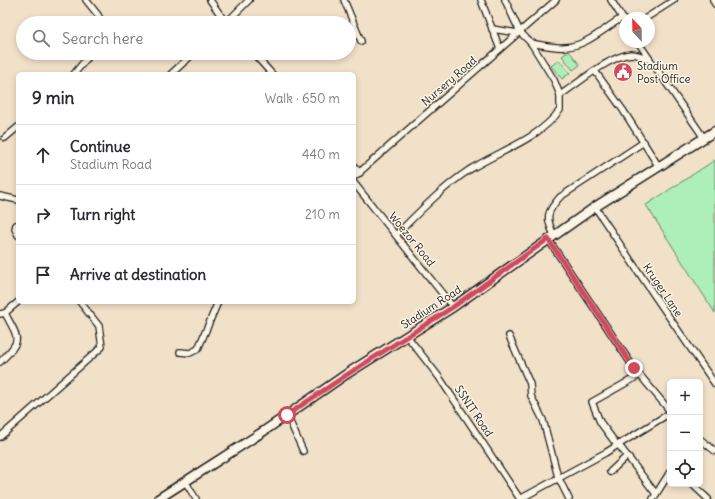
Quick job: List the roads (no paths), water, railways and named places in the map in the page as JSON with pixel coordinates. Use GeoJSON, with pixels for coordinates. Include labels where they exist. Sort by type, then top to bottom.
{"type":"FeatureCollection","features":[{"type":"Feature","properties":{"kind":"main road","name":"Stadium Road"},"geometry":{"type":"LineString","coordinates":[[158,499],[453,307],[551,237],[715,131]]}},
{"type":"Feature","properties":{"kind":"street"},"geometry":{"type":"LineString","coordinates":[[86,0],[98,16]]}},
{"type":"Feature","properties":{"kind":"street"},"geometry":{"type":"LineString","coordinates":[[210,0],[221,16]]}},
{"type":"Feature","properties":{"kind":"street"},"geometry":{"type":"LineString","coordinates":[[233,16],[249,0]]}},
{"type":"Feature","properties":{"kind":"street"},"geometry":{"type":"LineString","coordinates":[[344,0],[350,16]]}},
{"type":"Feature","properties":{"kind":"street"},"geometry":{"type":"LineString","coordinates":[[481,0],[500,49]]}},
{"type":"Feature","properties":{"kind":"street"},"geometry":{"type":"LineString","coordinates":[[396,235],[446,187],[470,170],[531,136],[556,116],[560,110],[560,95],[554,80],[531,43],[519,33],[505,0]]}},
{"type":"Feature","properties":{"kind":"street","name":"Nursery Road"},"geometry":{"type":"LineString","coordinates":[[356,176],[556,0]]}},
{"type":"Feature","properties":{"kind":"street"},"geometry":{"type":"LineString","coordinates":[[611,0],[619,12]]}},
{"type":"Feature","properties":{"kind":"street"},"geometry":{"type":"LineString","coordinates":[[655,12],[674,0]]}},
{"type":"Feature","properties":{"kind":"street"},"geometry":{"type":"LineString","coordinates":[[713,0],[715,4]]}},
{"type":"Feature","properties":{"kind":"street"},"geometry":{"type":"LineString","coordinates":[[531,43],[564,48],[574,46],[584,43],[619,23]]}},
{"type":"Feature","properties":{"kind":"street"},"geometry":{"type":"LineString","coordinates":[[492,29],[519,33]]}},
{"type":"Feature","properties":{"kind":"street"},"geometry":{"type":"LineString","coordinates":[[356,31],[360,41]]}},
{"type":"Feature","properties":{"kind":"street"},"geometry":{"type":"LineString","coordinates":[[642,48],[704,138]]}},
{"type":"Feature","properties":{"kind":"street"},"geometry":{"type":"LineString","coordinates":[[560,95],[595,71],[623,56],[636,55],[650,60]]}},
{"type":"Feature","properties":{"kind":"street"},"geometry":{"type":"LineString","coordinates":[[76,72],[85,60]]}},
{"type":"Feature","properties":{"kind":"street"},"geometry":{"type":"LineString","coordinates":[[173,72],[186,60]]}},
{"type":"Feature","properties":{"kind":"street"},"geometry":{"type":"LineString","coordinates":[[259,60],[270,72]]}},
{"type":"Feature","properties":{"kind":"street"},"geometry":{"type":"LineString","coordinates":[[595,71],[611,92],[660,167]]}},
{"type":"Feature","properties":{"kind":"street"},"geometry":{"type":"LineString","coordinates":[[5,138],[16,129]]}},
{"type":"Feature","properties":{"kind":"street"},"geometry":{"type":"LineString","coordinates":[[644,142],[560,197],[550,208],[548,222],[551,237],[640,375],[667,408]]}},
{"type":"Feature","properties":{"kind":"street"},"geometry":{"type":"LineString","coordinates":[[356,168],[360,173]]}},
{"type":"Feature","properties":{"kind":"street","name":"Woezor Road"},"geometry":{"type":"LineString","coordinates":[[356,185],[453,307]]}},
{"type":"Feature","properties":{"kind":"street"},"geometry":{"type":"LineString","coordinates":[[0,196],[16,200]]}},
{"type":"Feature","properties":{"kind":"street","name":"Kruger Lane"},"geometry":{"type":"LineString","coordinates":[[596,207],[654,296],[715,384]]}},
{"type":"Feature","properties":{"kind":"street"},"geometry":{"type":"LineString","coordinates":[[0,362],[17,344],[17,338],[3,313],[16,303]]}},
{"type":"Feature","properties":{"kind":"street"},"geometry":{"type":"LineString","coordinates":[[0,437],[102,347],[99,326],[82,304]]}},
{"type":"Feature","properties":{"kind":"street"},"geometry":{"type":"LineString","coordinates":[[180,352],[190,353],[198,349],[217,304]]}},
{"type":"Feature","properties":{"kind":"street","name":"SSNIT Road"},"geometry":{"type":"LineString","coordinates":[[407,336],[439,377],[520,499]]}},
{"type":"Feature","properties":{"kind":"street"},"geometry":{"type":"LineString","coordinates":[[509,336],[530,384],[531,396],[543,420],[558,478],[570,499]]}},
{"type":"Feature","properties":{"kind":"street"},"geometry":{"type":"LineString","coordinates":[[640,375],[592,402],[600,422],[627,456],[655,497],[667,477]]}},
{"type":"Feature","properties":{"kind":"street"},"geometry":{"type":"LineString","coordinates":[[520,499],[618,444],[667,414]]}},
{"type":"Feature","properties":{"kind":"street"},"geometry":{"type":"LineString","coordinates":[[287,415],[303,451]]}},
{"type":"Feature","properties":{"kind":"street"},"geometry":{"type":"LineString","coordinates":[[703,441],[715,451]]}},
{"type":"Feature","properties":{"kind":"street"},"geometry":{"type":"LineString","coordinates":[[610,472],[627,456]]}},
{"type":"Feature","properties":{"kind":"street"},"geometry":{"type":"LineString","coordinates":[[185,480],[196,499]]}},
{"type":"Feature","properties":{"kind":"street"},"geometry":{"type":"LineString","coordinates":[[695,487],[708,499]]}},
{"type":"Feature","properties":{"kind":"place","name":"Stadium Post Office"},"geometry":{"type":"Point","coordinates":[623,72]}}]}
